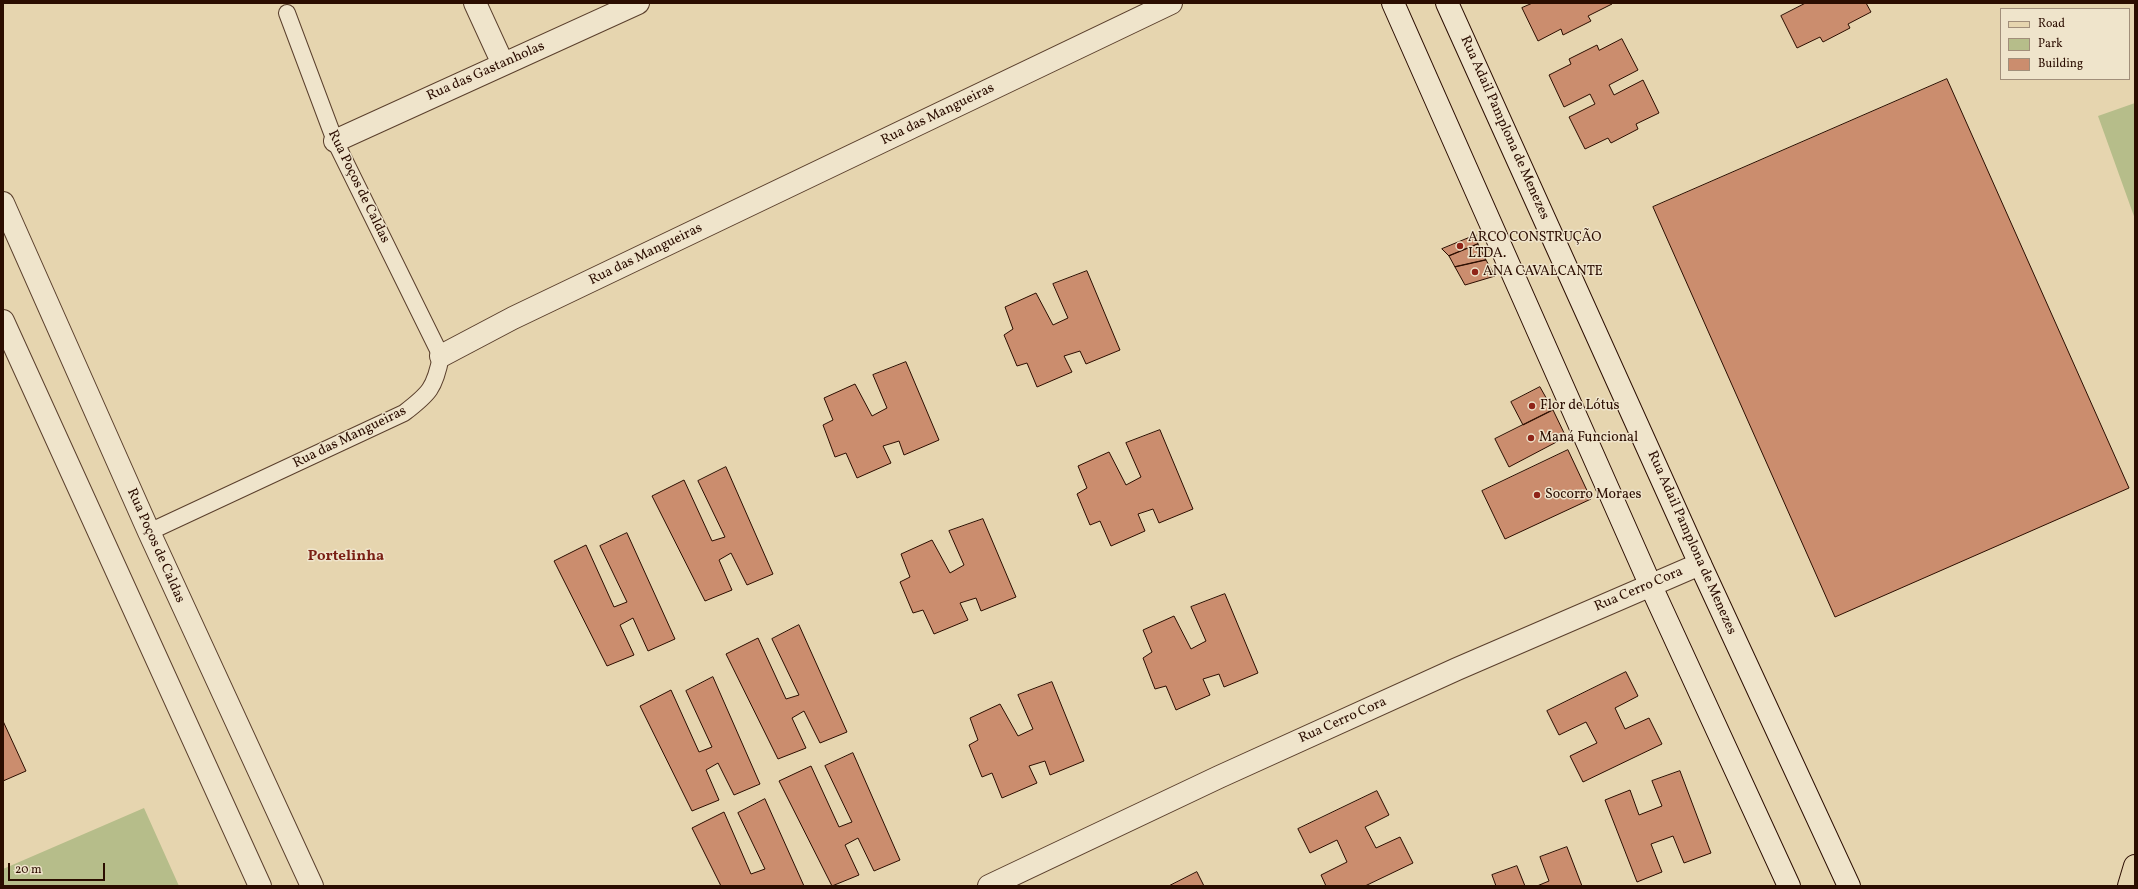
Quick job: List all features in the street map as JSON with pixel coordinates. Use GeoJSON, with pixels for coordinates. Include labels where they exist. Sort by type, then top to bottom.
{"type":"FeatureCollection","features":[{"type":"Feature","properties":{"kind":"main road"},"geometry":{"type":"LineString","coordinates":[[2129,886],[2135,866]]}},
{"type":"Feature","properties":{"kind":"street"},"geometry":{"type":"LineString","coordinates":[[475,3],[503,64]]}},
{"type":"Feature","properties":{"kind":"street","name":"Rua das Gastanholas"},"geometry":{"type":"LineString","coordinates":[[335,141],[638,3]]}},
{"type":"Feature","properties":{"kind":"street","name":"Rua das Mangueiras"},"geometry":{"type":"LineString","coordinates":[[441,356],[513,318],[1171,3]]}},
{"type":"Feature","properties":{"kind":"street"},"geometry":{"type":"LineString","coordinates":[[1394,3],[1650,584],[1789,886]]}},
{"type":"Feature","properties":{"kind":"street","name":"Rua Adail Pamplona de Menezes"},"geometry":{"type":"LineString","coordinates":[[1447,3],[1700,564],[1848,886]]}},
{"type":"Feature","properties":{"kind":"street","name":"Rua Poços de Caldas"},"geometry":{"type":"LineString","coordinates":[[3,203],[149,532],[312,886]]}},
{"type":"Feature","properties":{"kind":"street"},"geometry":{"type":"LineString","coordinates":[[3,320],[260,886]]}},
{"type":"Feature","properties":{"kind":"street","name":"Rua Cerro Cora"},"geometry":{"type":"LineString","coordinates":[[989,886],[1219,777],[1650,584],[1700,564]]}},
{"type":"Feature","properties":{"kind":"lane","name":"Rua Poços de Caldas"},"geometry":{"type":"LineString","coordinates":[[287,13],[335,141],[441,356]]}},
{"type":"Feature","properties":{"kind":"lane","name":"Rua das Mangueiras"},"geometry":{"type":"LineString","coordinates":[[149,532],[404,414],[425,398],[437,379],[441,356]]}},
{"type":"Feature","properties":{"kind":"green space"},"geometry":{"type":"Polygon","coordinates":[[[2135,103],[2135,219],[2098,116],[2135,103]]]}},
{"type":"Feature","properties":{"kind":"green space"},"geometry":{"type":"Polygon","coordinates":[[[144,808],[179,886],[3,886],[3,869],[144,808]]]}},
{"type":"Feature","properties":{"kind":"building"},"geometry":{"type":"Polygon","coordinates":[[[1533,3],[1612,4],[1588,16],[1591,21],[1563,35],[1561,29],[1538,41],[1522,8],[1533,3]]]}},
{"type":"Feature","properties":{"kind":"building"},"geometry":{"type":"Polygon","coordinates":[[[1806,3],[1866,3],[1871,12],[1848,24],[1850,28],[1823,42],[1820,37],[1797,48],[1781,16],[1806,3]]]}},
{"type":"Feature","properties":{"kind":"building"},"geometry":{"type":"Polygon","coordinates":[[[1622,39],[1638,70],[1609,85],[1614,95],[1643,80],[1659,113],[1636,124],[1638,129],[1611,143],[1608,138],[1585,149],[1569,117],[1595,104],[1590,94],[1564,107],[1549,75],[1571,64],[1569,59],[1597,45],[1599,50],[1622,39]]]}},
{"type":"Feature","properties":{"kind":"building"},"geometry":{"type":"Polygon","coordinates":[[[1947,79],[2129,488],[1835,617],[1653,207],[1947,79]]]}},
{"type":"Feature","properties":{"kind":"building","name":"ARCO CONSTRUÇÃO LTDA."},"geometry":{"type":"Polygon","coordinates":[[[1476,235],[1478,244],[1449,256],[1442,249],[1476,235]]]}},
{"type":"Feature","properties":{"kind":"building"},"geometry":{"type":"Polygon","coordinates":[[[1478,244],[1486,260],[1455,267],[1449,256],[1478,244]]]}},
{"type":"Feature","properties":{"kind":"building","name":"ANA CAVALCANTE"},"geometry":{"type":"Polygon","coordinates":[[[1486,260],[1495,276],[1465,285],[1455,267],[1486,260]]]}},
{"type":"Feature","properties":{"kind":"building"},"geometry":{"type":"Polygon","coordinates":[[[1087,271],[1120,350],[1086,364],[1080,351],[1064,356],[1072,372],[1037,387],[1027,363],[1017,366],[1004,335],[1013,329],[1005,307],[1036,293],[1053,325],[1068,318],[1053,284],[1087,271]]]}},
{"type":"Feature","properties":{"kind":"building"},"geometry":{"type":"Polygon","coordinates":[[[906,362],[939,440],[904,455],[899,441],[883,446],[891,463],[857,478],[846,453],[835,457],[823,425],[833,420],[824,398],[855,384],[872,416],[887,408],[873,375],[906,362]]]}},
{"type":"Feature","properties":{"kind":"building","name":"Flor de Lótus"},"geometry":{"type":"Polygon","coordinates":[[[1540,387],[1553,410],[1523,425],[1511,402],[1540,387]]]}},
{"type":"Feature","properties":{"kind":"building","name":"Maná Funcional"},"geometry":{"type":"Polygon","coordinates":[[[1553,410],[1566,437],[1509,467],[1495,439],[1553,410]]]}},
{"type":"Feature","properties":{"kind":"building"},"geometry":{"type":"Polygon","coordinates":[[[1160,430],[1193,509],[1159,523],[1153,509],[1138,514],[1145,531],[1111,546],[1100,521],[1090,525],[1077,494],[1087,488],[1078,466],[1109,452],[1126,485],[1141,477],[1126,443],[1160,430]]]}},
{"type":"Feature","properties":{"kind":"building","name":"Socorro Moraes"},"geometry":{"type":"Polygon","coordinates":[[[1568,450],[1591,499],[1505,539],[1482,491],[1568,450]]]}},
{"type":"Feature","properties":{"kind":"building"},"geometry":{"type":"Polygon","coordinates":[[[726,467],[773,574],[747,585],[731,553],[719,560],[732,590],[705,601],[652,496],[684,480],[712,541],[725,537],[698,481],[726,467]]]}},
{"type":"Feature","properties":{"kind":"building"},"geometry":{"type":"Polygon","coordinates":[[[983,519],[1016,597],[981,611],[976,598],[960,603],[968,620],[934,634],[923,610],[913,613],[900,582],[910,577],[901,554],[932,540],[950,573],[964,565],[949,531],[983,519]]]}},
{"type":"Feature","properties":{"kind":"building"},"geometry":{"type":"Polygon","coordinates":[[[627,533],[675,639],[648,651],[633,618],[620,625],[634,655],[607,666],[554,561],[586,545],[614,607],[627,602],[600,546],[627,533]]]}},
{"type":"Feature","properties":{"kind":"building"},"geometry":{"type":"Polygon","coordinates":[[[1225,594],[1258,673],[1224,687],[1219,674],[1203,679],[1210,695],[1176,710],[1166,686],[1155,689],[1143,658],[1152,652],[1143,630],[1174,616],[1191,649],[1206,641],[1191,607],[1225,594]]]}},
{"type":"Feature","properties":{"kind":"building"},"geometry":{"type":"Polygon","coordinates":[[[799,625],[847,732],[820,743],[804,711],[792,718],[806,748],[778,759],[726,654],[758,638],[786,699],[799,695],[772,639],[799,625]]]}},
{"type":"Feature","properties":{"kind":"building"},"geometry":{"type":"Polygon","coordinates":[[[1626,672],[1638,696],[1615,708],[1625,729],[1649,718],[1662,744],[1583,782],[1570,756],[1597,743],[1586,722],[1559,735],[1547,711],[1626,672]]]}},
{"type":"Feature","properties":{"kind":"building"},"geometry":{"type":"Polygon","coordinates":[[[713,677],[760,784],[734,795],[718,763],[706,770],[719,800],[692,811],[640,706],[671,690],[699,752],[712,747],[686,691],[713,677]]]}},
{"type":"Feature","properties":{"kind":"building"},"geometry":{"type":"Polygon","coordinates":[[[1052,682],[1084,761],[1050,775],[1045,761],[1029,766],[1037,783],[1002,798],[992,773],[982,777],[969,745],[978,740],[970,718],[1000,704],[1018,736],[1033,729],[1018,695],[1052,682]]]}},
{"type":"Feature","properties":{"kind":"building"},"geometry":{"type":"Polygon","coordinates":[[[3,721],[26,771],[3,781],[3,721]]]}},
{"type":"Feature","properties":{"kind":"building"},"geometry":{"type":"Polygon","coordinates":[[[853,753],[900,860],[874,871],[858,838],[845,845],[859,875],[832,886],[779,781],[811,766],[839,827],[852,822],[825,766],[853,753]]]}},
{"type":"Feature","properties":{"kind":"building"},"geometry":{"type":"Polygon","coordinates":[[[1680,771],[1711,853],[1684,863],[1673,836],[1651,844],[1662,872],[1637,882],[1605,800],[1630,790],[1639,815],[1662,806],[1652,781],[1680,771]]]}},
{"type":"Feature","properties":{"kind":"building"},"geometry":{"type":"Polygon","coordinates":[[[1377,791],[1389,815],[1365,827],[1376,848],[1400,837],[1413,863],[1365,886],[1326,886],[1321,875],[1347,862],[1337,840],[1310,853],[1298,829],[1377,791]]]}},
{"type":"Feature","properties":{"kind":"building"},"geometry":{"type":"Polygon","coordinates":[[[765,799],[804,886],[721,886],[692,828],[724,812],[751,874],[765,869],[738,813],[765,799]]]}},
{"type":"Feature","properties":{"kind":"building"},"geometry":{"type":"Polygon","coordinates":[[[1567,847],[1582,886],[1537,886],[1549,881],[1540,857],[1567,847]]]}},
{"type":"Feature","properties":{"kind":"building"},"geometry":{"type":"Polygon","coordinates":[[[1517,866],[1525,886],[1496,886],[1492,875],[1517,866]]]}},
{"type":"Feature","properties":{"kind":"building"},"geometry":{"type":"Polygon","coordinates":[[[1197,872],[1204,886],[1169,886],[1197,872]]]}},
{"type":"Feature","properties":{"kind":"place","name":"ARCO CONSTRUÇÃO LTDA."},"geometry":{"type":"Point","coordinates":[1460,246]}},
{"type":"Feature","properties":{"kind":"place","name":"ANA CAVALCANTE"},"geometry":{"type":"Point","coordinates":[1475,272]}},
{"type":"Feature","properties":{"kind":"place","name":"Flor de Lótus"},"geometry":{"type":"Point","coordinates":[1532,406]}},
{"type":"Feature","properties":{"kind":"place","name":"Maná Funcional"},"geometry":{"type":"Point","coordinates":[1531,438]}},
{"type":"Feature","properties":{"kind":"place","name":"Socorro Moraes"},"geometry":{"type":"Point","coordinates":[1537,495]}},
{"type":"Feature","properties":{"kind":"district","name":"Portelinha"},"geometry":{"type":"Point","coordinates":[346,557]}}]}
